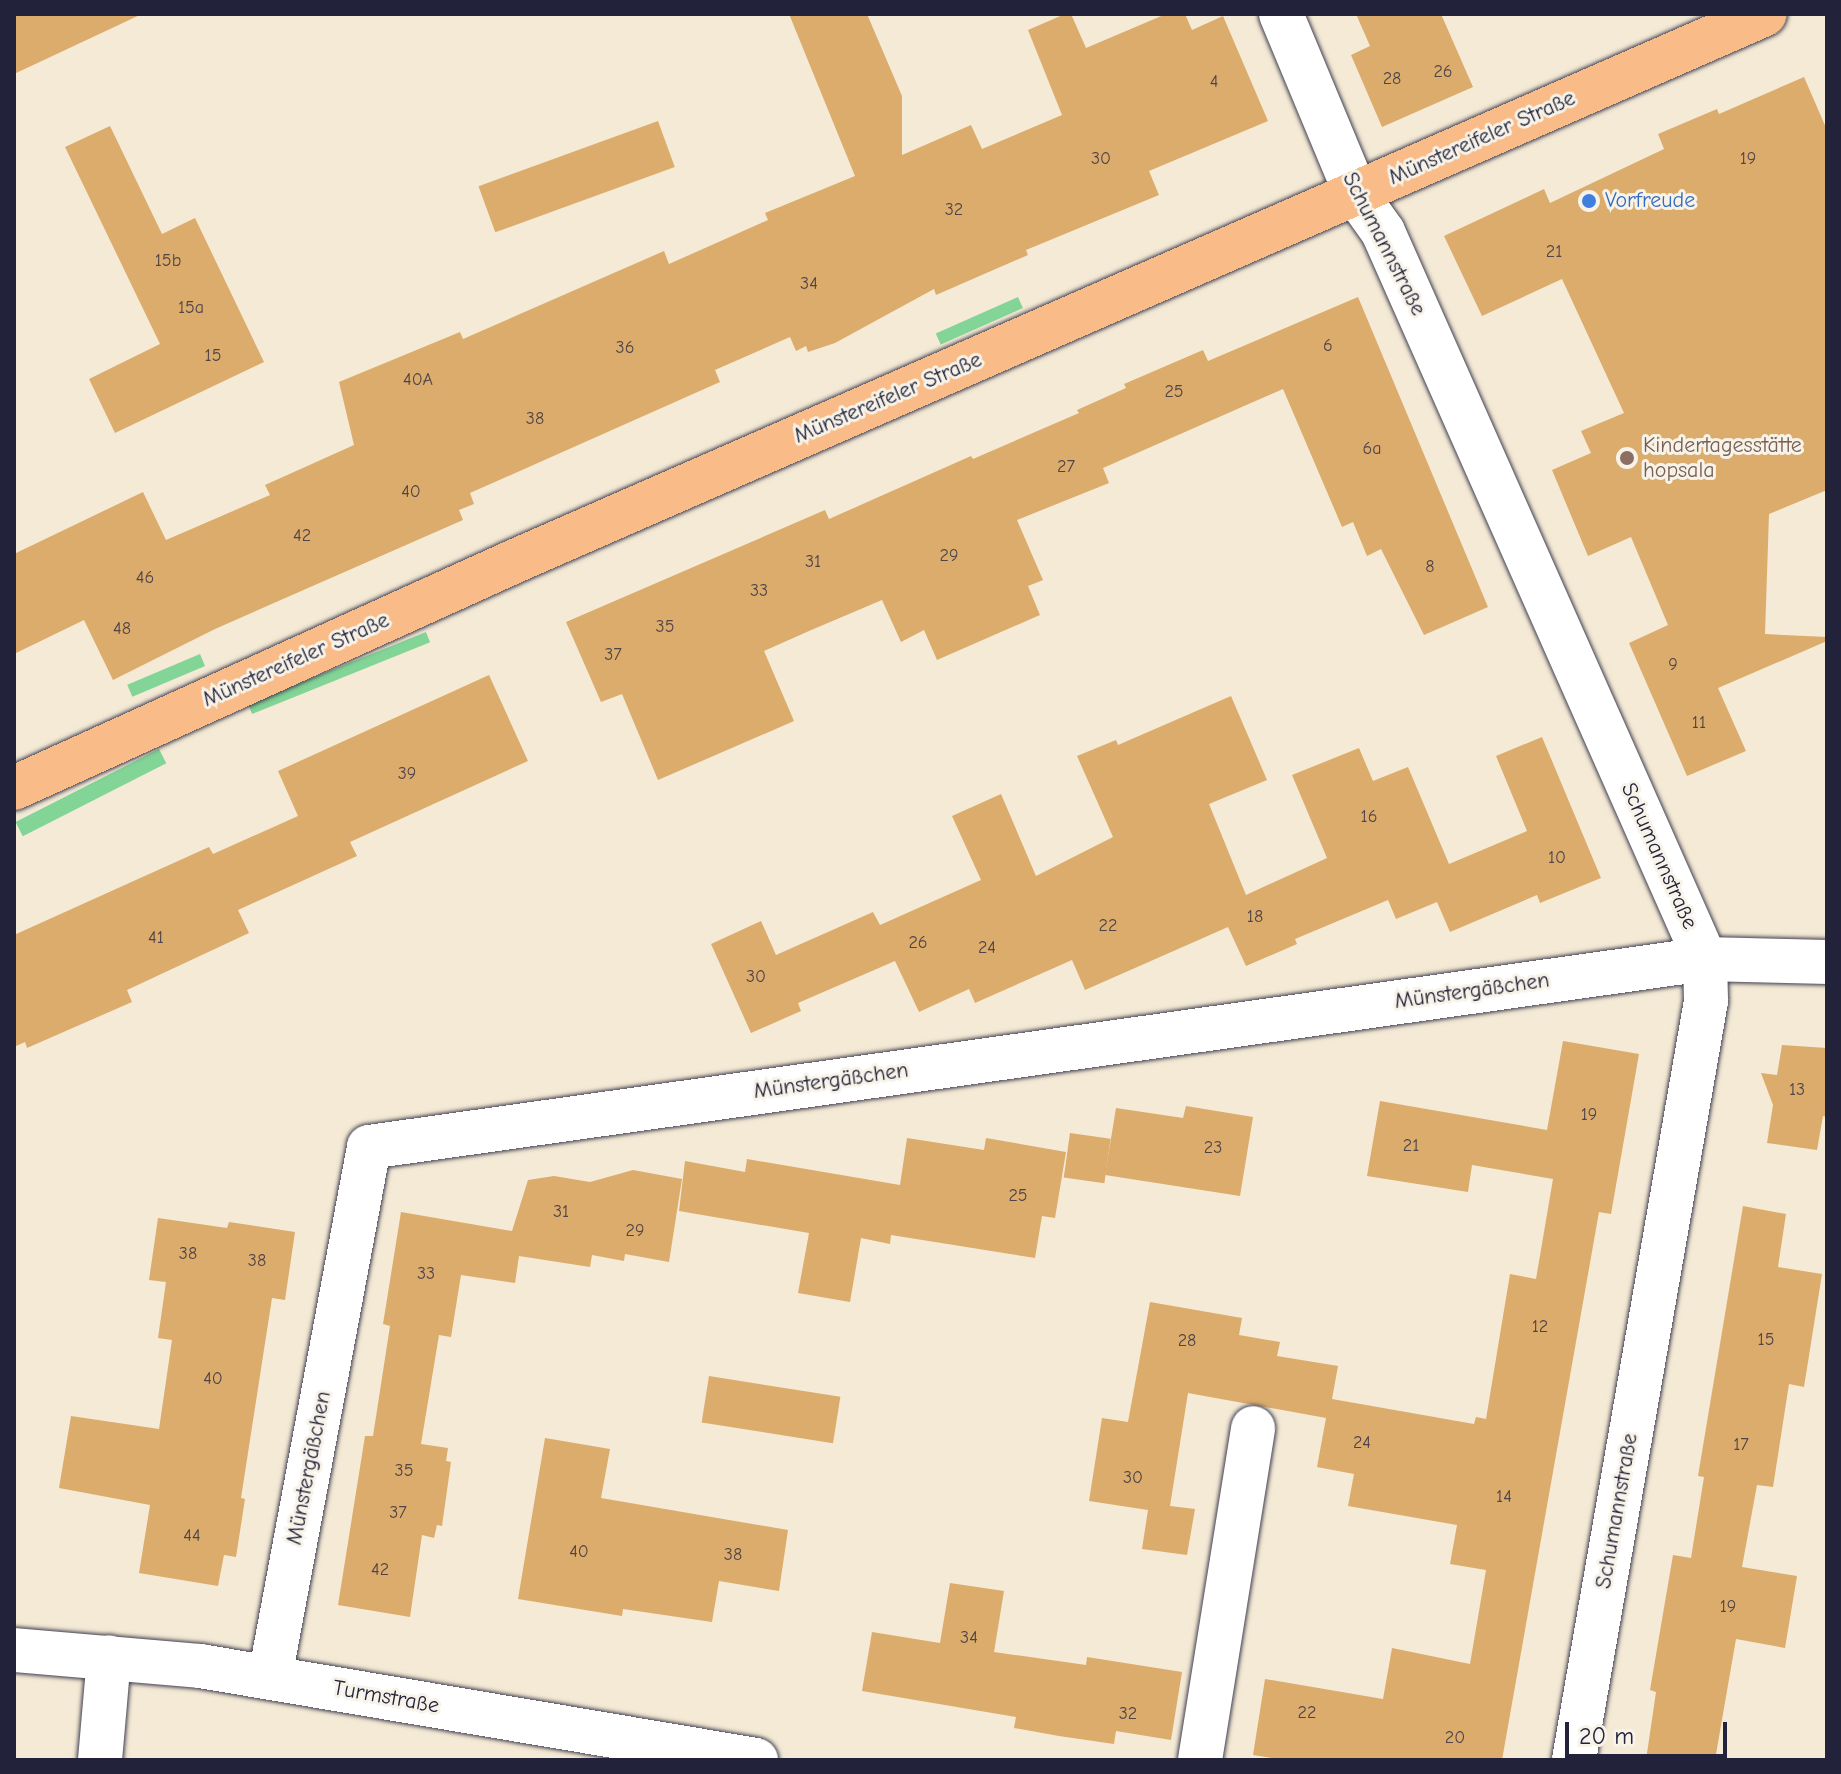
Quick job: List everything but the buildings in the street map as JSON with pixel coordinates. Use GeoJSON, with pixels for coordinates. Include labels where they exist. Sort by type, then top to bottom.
{"type":"FeatureCollection","features":[{"type":"Feature","properties":{"kind":"main road","name":"Münstereifeler Straße"},"geometry":{"type":"LineString","coordinates":[[14,788],[515,561],[1765,14]]}},
{"type":"Feature","properties":{"kind":"street","name":"Schumannstraße"},"geometry":{"type":"LineString","coordinates":[[1281,14],[1356,194],[1383,232],[1705,959],[1706,1001],[1574,1760]]}},
{"type":"Feature","properties":{"kind":"street","name":"Münstergäßchen"},"geometry":{"type":"LineString","coordinates":[[270,1677],[369,1147],[1705,959],[1827,962]]}},
{"type":"Feature","properties":{"kind":"street"},"geometry":{"type":"LineString","coordinates":[[1200,1760],[1253,1428]]}},
{"type":"Feature","properties":{"kind":"street","name":"Turmstraße"},"geometry":{"type":"LineString","coordinates":[[14,1650],[109,1657],[270,1677],[756,1760]]}},
{"type":"Feature","properties":{"kind":"street"},"geometry":{"type":"LineString","coordinates":[[100,1760],[109,1657]]}},
{"type":"Feature","properties":{"kind":"green space"},"geometry":{"type":"Polygon","coordinates":[[[1018,297],[1023,308],[941,345],[936,334],[1018,297]]]}},
{"type":"Feature","properties":{"kind":"green space"},"geometry":{"type":"Polygon","coordinates":[[[426,632],[430,642],[252,714],[248,704],[426,632]]]}},
{"type":"Feature","properties":{"kind":"green space"},"geometry":{"type":"Polygon","coordinates":[[[200,654],[205,666],[132,697],[127,685],[200,654]]]}},
{"type":"Feature","properties":{"kind":"green space"},"geometry":{"type":"Polygon","coordinates":[[[159,749],[166,763],[23,836],[16,822],[159,749]]]}},
{"type":"Feature","properties":{"kind":"place","name":"Vorfreude"},"geometry":{"type":"Point","coordinates":[1589,201]}},
{"type":"Feature","properties":{"kind":"place","name":"Kindertagesstätte hopsala"},"geometry":{"type":"Point","coordinates":[1627,458]}}]}
